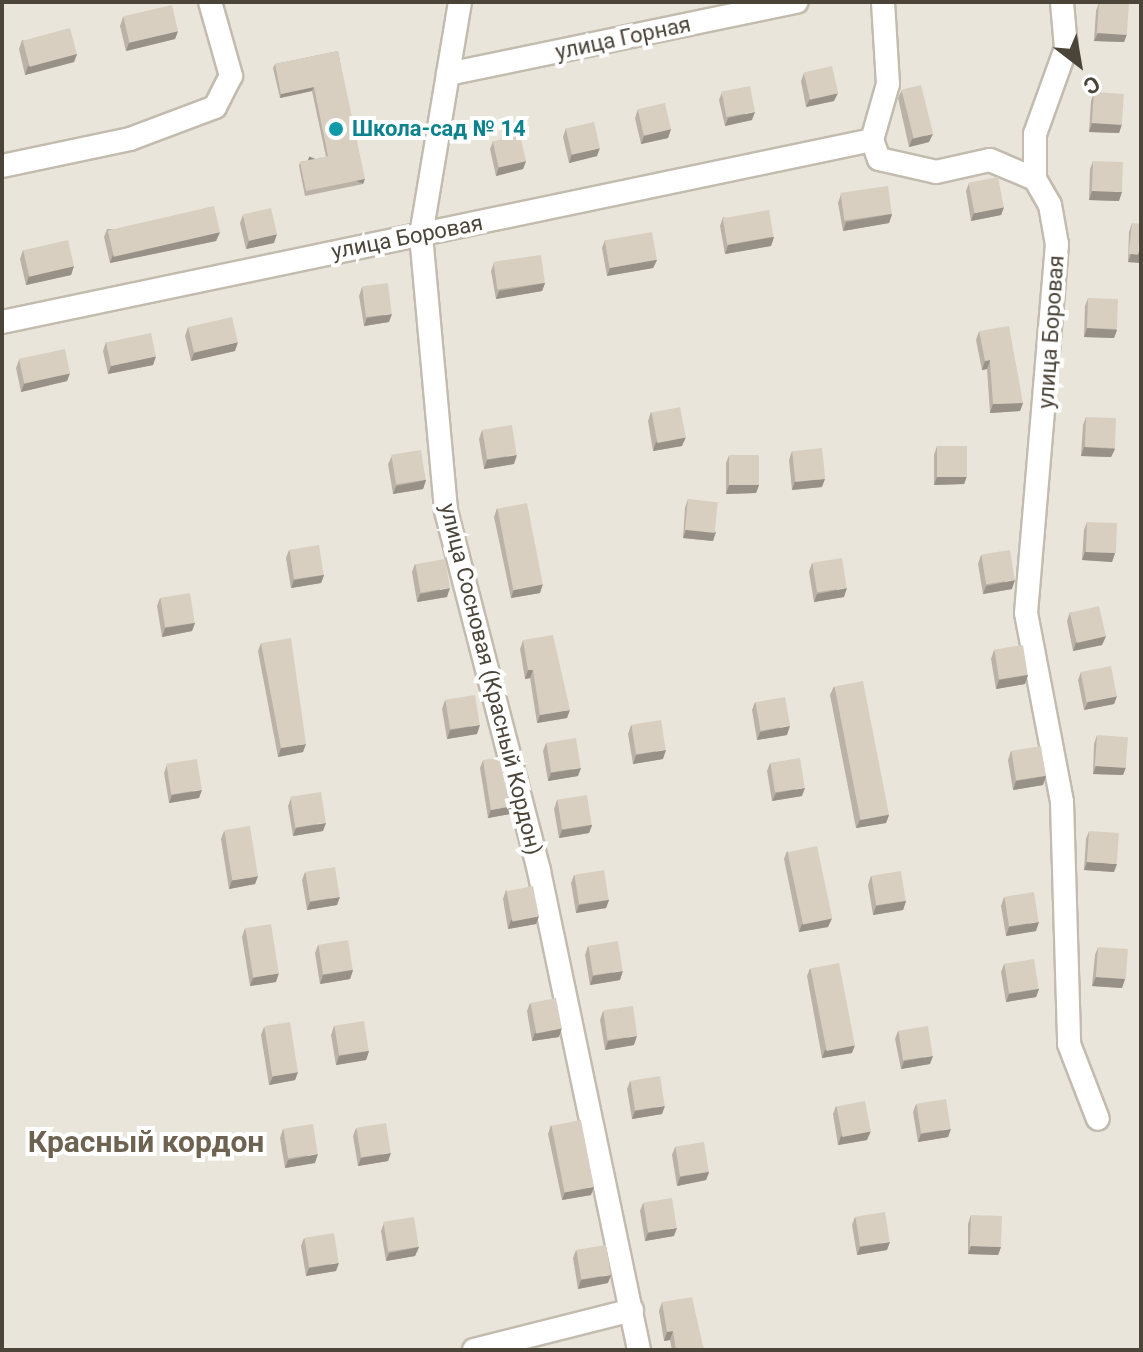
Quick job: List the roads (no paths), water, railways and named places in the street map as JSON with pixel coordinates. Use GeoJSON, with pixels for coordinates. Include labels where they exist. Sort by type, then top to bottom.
{"type":"FeatureCollection","features":[{"type":"Feature","properties":{"kind":"street"},"geometry":{"type":"LineString","coordinates":[[2,166],[130,139],[215,107],[231,76],[210,2]]}},
{"type":"Feature","properties":{"kind":"street","name":"улица Сосновая (Красный Кордон)"},"geometry":{"type":"LineString","coordinates":[[460,2],[421,235],[446,511],[539,871],[639,1350]]}},
{"type":"Feature","properties":{"kind":"street","name":"улица Горная"},"geometry":{"type":"LineString","coordinates":[[448,74],[797,2]]}},
{"type":"Feature","properties":{"kind":"street"},"geometry":{"type":"LineString","coordinates":[[883,2],[888,84],[872,140],[879,159],[936,172],[990,160],[1035,179],[1035,134],[1066,48],[1062,2]]}},
{"type":"Feature","properties":{"kind":"street","name":"улица Боровая"},"geometry":{"type":"LineString","coordinates":[[2,322],[872,140]]}},
{"type":"Feature","properties":{"kind":"street","name":"улица Боровая"},"geometry":{"type":"LineString","coordinates":[[1035,179],[1050,205],[1057,244],[1026,613],[1062,802],[1069,1044],[1098,1119]]}},
{"type":"Feature","properties":{"kind":"street"},"geometry":{"type":"LineString","coordinates":[[474,1350],[632,1310]]}},
{"type":"Feature","properties":{"kind":"place","name":"Школа-сад № 14"},"geometry":{"type":"Point","coordinates":[336,129]}},
{"type":"Feature","properties":{"kind":"district","name":"Красный кордон"},"geometry":{"type":"Point","coordinates":[146,1142]}}]}
